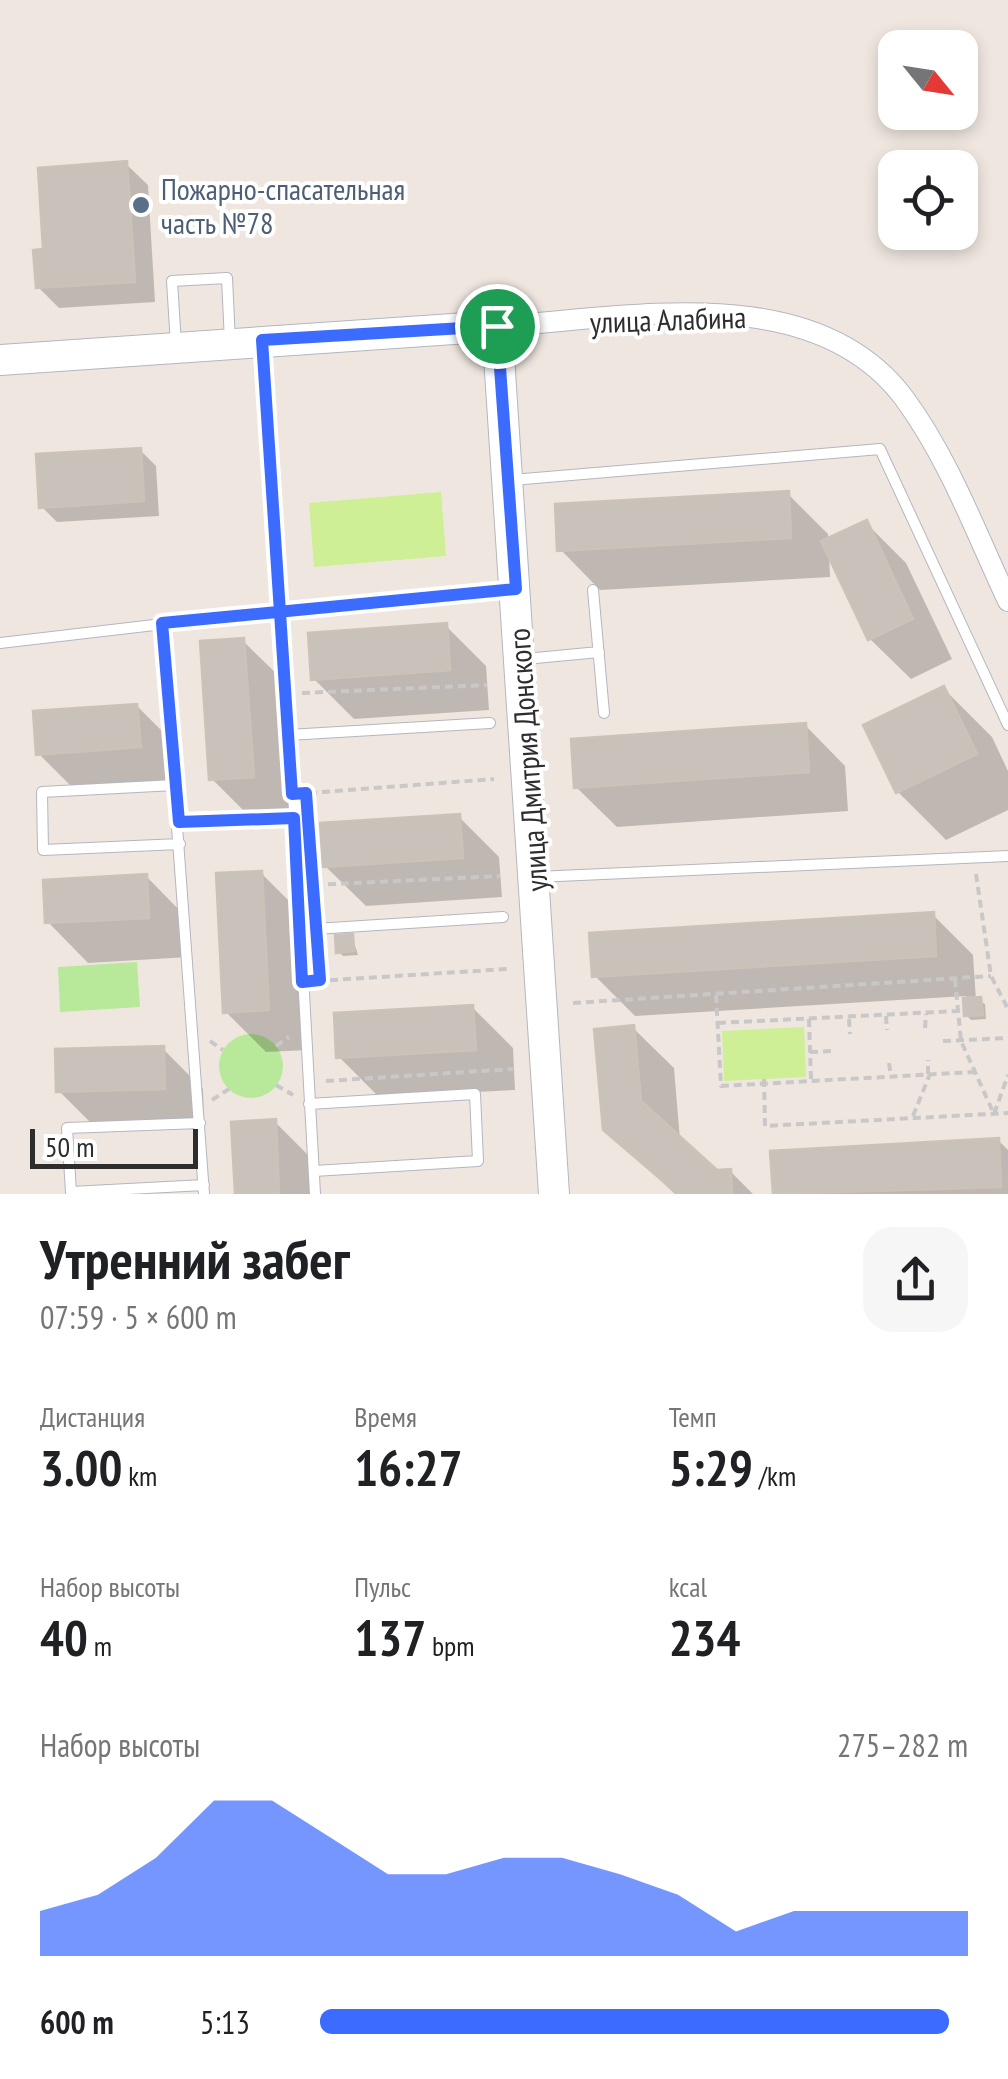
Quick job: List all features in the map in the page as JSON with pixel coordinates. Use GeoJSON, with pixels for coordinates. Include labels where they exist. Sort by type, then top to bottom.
{"type":"FeatureCollection","features":[{"type":"Feature","properties":{"kind":"street","name":"улица Алабина"},"geometry":{"type":"LineString","coordinates":[[0,360],[262,340],[744,313],[800,326],[842,347],[902,395],[926,431],[1008,601]]}},
{"type":"Feature","properties":{"kind":"street","name":"улица Дмитрия Донского"},"geometry":{"type":"LineString","coordinates":[[497,326],[554,1194]]}},
{"type":"Feature","properties":{"kind":"lane"},"geometry":{"type":"LineString","coordinates":[[176,347],[172,281],[227,278],[230,343]]}},
{"type":"Feature","properties":{"kind":"lane"},"geometry":{"type":"LineString","coordinates":[[262,340],[283,610],[315,1194]]}},
{"type":"Feature","properties":{"kind":"lane"},"geometry":{"type":"LineString","coordinates":[[509,481],[880,449],[1008,725]]}},
{"type":"Feature","properties":{"kind":"lane"},"geometry":{"type":"LineString","coordinates":[[0,643],[283,610],[516,589]]}},
{"type":"Feature","properties":{"kind":"lane"},"geometry":{"type":"LineString","coordinates":[[593,590],[604,713]]}},
{"type":"Feature","properties":{"kind":"lane"},"geometry":{"type":"LineString","coordinates":[[162,623],[179,822],[200,1123],[204,1190],[70,1192],[66,1128],[200,1123]]}},
{"type":"Feature","properties":{"kind":"lane"},"geometry":{"type":"LineString","coordinates":[[521,660],[598,652]]}},
{"type":"Feature","properties":{"kind":"lane"},"geometry":{"type":"LineString","coordinates":[[288,735],[490,723]]}},
{"type":"Feature","properties":{"kind":"lane"},"geometry":{"type":"LineString","coordinates":[[175,785],[42,792],[43,850],[180,844]]}},
{"type":"Feature","properties":{"kind":"lane"},"geometry":{"type":"LineString","coordinates":[[179,822],[294,818]]}},
{"type":"Feature","properties":{"kind":"lane"},"geometry":{"type":"LineString","coordinates":[[535,878],[1008,856]]}},
{"type":"Feature","properties":{"kind":"lane"},"geometry":{"type":"LineString","coordinates":[[299,930],[503,917]]}},
{"type":"Feature","properties":{"kind":"lane"},"geometry":{"type":"LineString","coordinates":[[309,1104],[475,1094],[478,1161],[314,1172]]}},
{"type":"Feature","properties":{"kind":"path"},"geometry":{"type":"LineString","coordinates":[[298,676],[300,693],[487,685]]}},
{"type":"Feature","properties":{"kind":"path"},"geometry":{"type":"LineString","coordinates":[[292,794],[494,780]]}},
{"type":"Feature","properties":{"kind":"path"},"geometry":{"type":"LineString","coordinates":[[973,856],[991,976],[1008,1010]]}},
{"type":"Feature","properties":{"kind":"path"},"geometry":{"type":"LineString","coordinates":[[318,928],[314,885],[500,876]]}},
{"type":"Feature","properties":{"kind":"path"},"geometry":{"type":"LineString","coordinates":[[302,982],[507,969]]}},
{"type":"Feature","properties":{"kind":"path"},"geometry":{"type":"LineString","coordinates":[[573,1003],[991,976]]}},
{"type":"Feature","properties":{"kind":"path"},"geometry":{"type":"LineString","coordinates":[[955,979],[961,1041],[994,1114]]}},
{"type":"Feature","properties":{"kind":"path"},"geometry":{"type":"LineString","coordinates":[[320,980],[321,997]]}},
{"type":"Feature","properties":{"kind":"path"},"geometry":{"type":"LineString","coordinates":[[716,994],[721,1086],[974,1072]]}},
{"type":"Feature","properties":{"kind":"path"},"geometry":{"type":"LineString","coordinates":[[717,1023],[958,1011]]}},
{"type":"Feature","properties":{"kind":"path"},"geometry":{"type":"LineString","coordinates":[[926,1014],[926,1028]]}},
{"type":"Feature","properties":{"kind":"path"},"geometry":{"type":"LineString","coordinates":[[886,1016],[887,1030]]}},
{"type":"Feature","properties":{"kind":"path"},"geometry":{"type":"LineString","coordinates":[[849,1017],[850,1034]]}},
{"type":"Feature","properties":{"kind":"path"},"geometry":{"type":"LineString","coordinates":[[809,1019],[811,1081]]}},
{"type":"Feature","properties":{"kind":"path"},"geometry":{"type":"LineString","coordinates":[[943,1041],[1008,1038]]}},
{"type":"Feature","properties":{"kind":"path"},"geometry":{"type":"LineString","coordinates":[[810,1052],[833,1051]]}},
{"type":"Feature","properties":{"kind":"path"},"geometry":{"type":"LineString","coordinates":[[912,1118],[929,1074],[928,1060]]}},
{"type":"Feature","properties":{"kind":"path"},"geometry":{"type":"LineString","coordinates":[[889,1063],[890,1076]]}},
{"type":"Feature","properties":{"kind":"path"},"geometry":{"type":"LineString","coordinates":[[324,1064],[325,1081],[514,1069]]}},
{"type":"Feature","properties":{"kind":"path"},"geometry":{"type":"LineString","coordinates":[[850,1067],[850,1078]]}},
{"type":"Feature","properties":{"kind":"path"},"geometry":{"type":"LineString","coordinates":[[994,1114],[1008,1075]]}},
{"type":"Feature","properties":{"kind":"path"},"geometry":{"type":"LineString","coordinates":[[764,1081],[765,1126],[1008,1113]]}},
{"type":"Feature","properties":{"kind":"green space"},"geometry":{"type":"Polygon","coordinates":[[[441,492],[446,556],[314,567],[309,503],[441,492]]]}},
{"type":"Feature","properties":{"kind":"green space"},"geometry":{"type":"Polygon","coordinates":[[[137,962],[140,1007],[60,1012],[58,967],[137,962]]]}},
{"type":"Feature","properties":{"kind":"green space"},"geometry":{"type":"Polygon","coordinates":[[[804,1027],[806,1077],[724,1081],[722,1031],[804,1027]]]}},
{"type":"Feature","properties":{"kind":"green space"},"geometry":{"type":"Polygon","coordinates":[[[251,1034],[273,1044],[283,1066],[273,1088],[251,1098],[229,1088],[219,1066],[229,1044],[251,1034]]]}},
{"type":"Feature","properties":{"kind":"building"},"geometry":{"type":"Polygon","coordinates":[[[127,161],[135,282],[36,288],[33,250],[43,249],[38,168],[127,161]]]}},
{"type":"Feature","properties":{"kind":"building"},"geometry":{"type":"Polygon","coordinates":[[[141,448],[144,501],[39,508],[36,454],[141,448]]]}},
{"type":"Feature","properties":{"kind":"building"},"geometry":{"type":"Polygon","coordinates":[[[789,491],[791,538],[557,551],[555,504],[789,491]]]}},
{"type":"Feature","properties":{"kind":"building"},"geometry":{"type":"Polygon","coordinates":[[[867,520],[913,619],[868,640],[821,541],[867,520]]]}},
{"type":"Feature","properties":{"kind":"building"},"geometry":{"type":"Polygon","coordinates":[[[447,623],[450,670],[311,680],[308,633],[447,623]]]}},
{"type":"Feature","properties":{"kind":"building"},"geometry":{"type":"Polygon","coordinates":[[[244,638],[254,777],[209,780],[200,641],[244,638]]]}},
{"type":"Feature","properties":{"kind":"building"},"geometry":{"type":"Polygon","coordinates":[[[944,686],[977,754],[896,793],[863,725],[944,686]]]}},
{"type":"Feature","properties":{"kind":"building"},"geometry":{"type":"Polygon","coordinates":[[[137,704],[141,747],[36,755],[33,711],[137,704]]]}},
{"type":"Feature","properties":{"kind":"building"},"geometry":{"type":"Polygon","coordinates":[[[806,723],[809,772],[574,788],[571,739],[806,723]]]}},
{"type":"Feature","properties":{"kind":"building"},"geometry":{"type":"Polygon","coordinates":[[[460,814],[463,858],[323,867],[320,823],[460,814]]]}},
{"type":"Feature","properties":{"kind":"building"},"geometry":{"type":"Polygon","coordinates":[[[262,871],[269,1010],[223,1013],[216,873],[262,871]]]}},
{"type":"Feature","properties":{"kind":"building"},"geometry":{"type":"Polygon","coordinates":[[[147,874],[149,918],[45,923],[43,880],[147,874]]]}},
{"type":"Feature","properties":{"kind":"building"},"geometry":{"type":"Polygon","coordinates":[[[934,912],[936,956],[592,977],[589,933],[934,912]]]}},
{"type":"Feature","properties":{"kind":"building"},"geometry":{"type":"Polygon","coordinates":[[[353,934],[354,951],[336,953],[335,935],[353,934]]]}},
{"type":"Feature","properties":{"kind":"building"},"geometry":{"type":"Polygon","coordinates":[[[981,997],[983,1015],[964,1016],[963,998],[981,997]]]}},
{"type":"Feature","properties":{"kind":"building"},"geometry":{"type":"Polygon","coordinates":[[[473,1005],[476,1050],[336,1058],[334,1013],[473,1005]]]}},
{"type":"Feature","properties":{"kind":"building"},"geometry":{"type":"Polygon","coordinates":[[[634,1025],[641,1101],[717,1170],[731,1169],[732,1194],[678,1194],[603,1130],[594,1029],[634,1025]]]}},
{"type":"Feature","properties":{"kind":"building"},"geometry":{"type":"Polygon","coordinates":[[[164,1046],[165,1089],[56,1092],[55,1049],[164,1046]]]}},
{"type":"Feature","properties":{"kind":"building"},"geometry":{"type":"Polygon","coordinates":[[[276,1119],[279,1194],[235,1194],[231,1122],[276,1119]]]}},
{"type":"Feature","properties":{"kind":"building"},"geometry":{"type":"Polygon","coordinates":[[[999,1138],[1001,1187],[773,1194],[770,1151],[999,1138]]]}},
{"type":"Feature","properties":{"kind":"place","name":"Пожарно-спасательная часть №78"},"geometry":{"type":"Point","coordinates":[141,205]}},
{"type":"Feature","properties":{"kind":"route"},"geometry":{"type":"LineString","coordinates":[[497,326],[262,340],[283,610],[292,794],[306,793],[318,928],[320,980],[302,982],[294,818],[179,822],[162,623],[283,610],[516,589],[497,326]]}}]}
